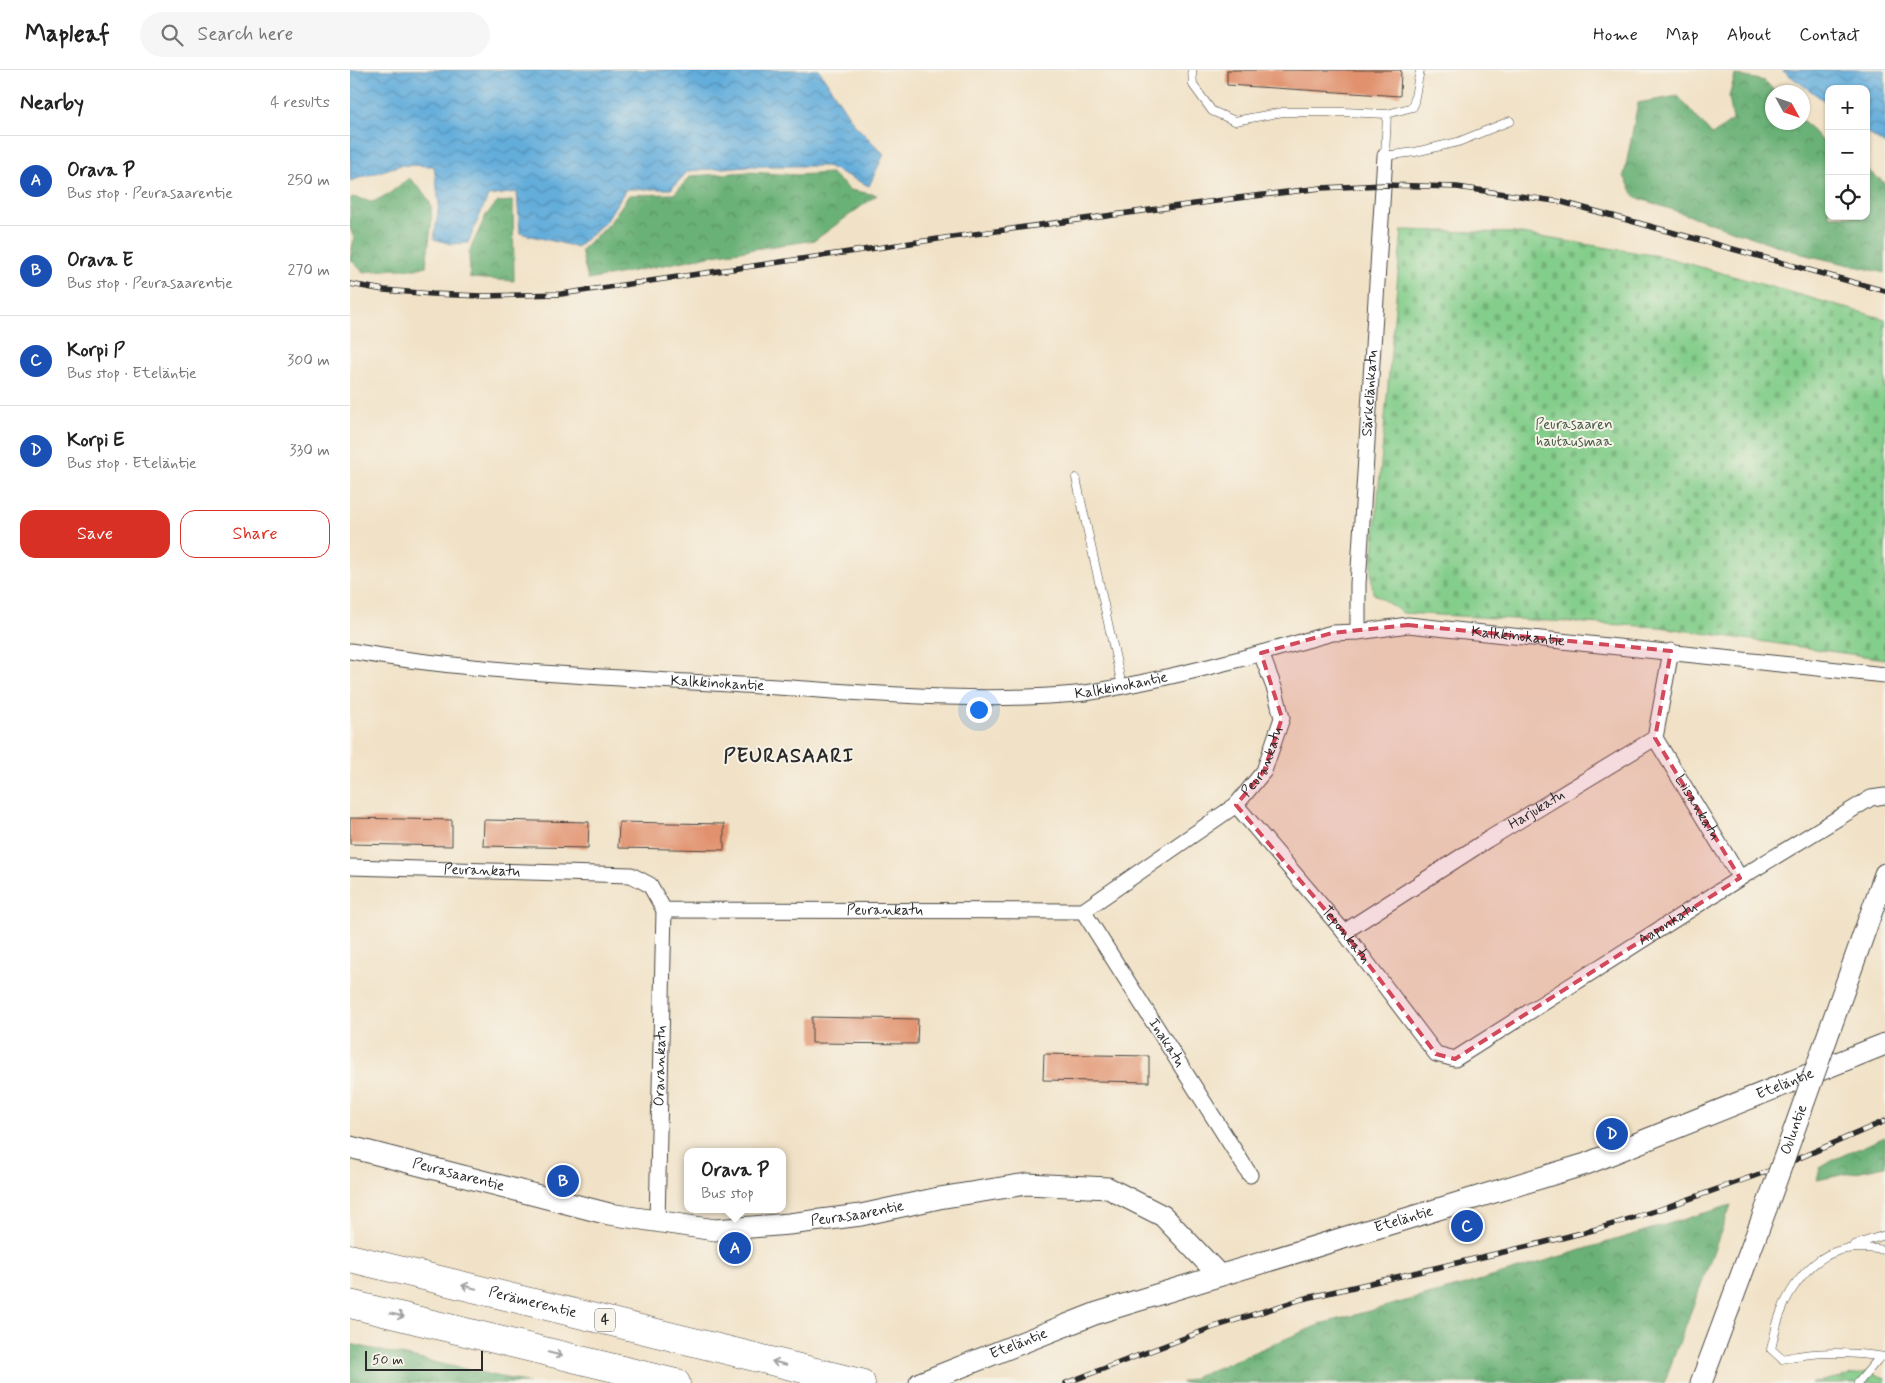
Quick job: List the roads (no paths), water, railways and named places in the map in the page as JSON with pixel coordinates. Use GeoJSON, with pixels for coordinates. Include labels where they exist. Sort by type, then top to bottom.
{"type":"FeatureCollection","features":[{"type":"Feature","properties":{"kind":"highway","name":"Perämerentie"},"geometry":{"type":"LineString","coordinates":[[350,1258],[861,1383]]}},
{"type":"Feature","properties":{"kind":"highway"},"geometry":{"type":"LineString","coordinates":[[350,1304],[676,1383]]}},
{"type":"Feature","properties":{"kind":"main road","name":"Ouluntie"},"geometry":{"type":"LineString","coordinates":[[1700,1383],[1767,1206],[1885,874]]}},
{"type":"Feature","properties":{"kind":"main road","name":"Eteläntie"},"geometry":{"type":"LineString","coordinates":[[920,1383],[1097,1314],[1219,1275],[1586,1164],[1885,1044]]}},
{"type":"Feature","properties":{"kind":"main road","name":"Peurasaarentie"},"geometry":{"type":"LineString","coordinates":[[350,1147],[609,1214],[715,1230],[780,1225],[861,1215],[939,1198],[1027,1184],[1108,1188],[1163,1216],[1219,1275]]}},
{"type":"Feature","properties":{"kind":"street","name":"Särkelänkatu"},"geometry":{"type":"LineString","coordinates":[[1358,632],[1358,584],[1385,156]]}},
{"type":"Feature","properties":{"kind":"street","name":"Kalkkinokantie"},"geometry":{"type":"LineString","coordinates":[[350,651],[517,671],[927,696],[1014,698],[1078,694],[1122,686],[1167,677],[1332,633],[1358,632],[1408,625],[1671,651],[1885,675]]}},
{"type":"Feature","properties":{"kind":"street"},"geometry":{"type":"LineString","coordinates":[[1655,738],[1671,651]]}},
{"type":"Feature","properties":{"kind":"street","name":"Peurankatu"},"geometry":{"type":"LineString","coordinates":[[350,867],[631,875],[650,885],[664,910],[1083,911],[1236,805],[1264,771],[1282,718],[1261,653]]}},
{"type":"Feature","properties":{"kind":"street","name":"Liisankatu"},"geometry":{"type":"LineString","coordinates":[[1655,738],[1740,878]]}},
{"type":"Feature","properties":{"kind":"street","name":"Harjukatu"},"geometry":{"type":"LineString","coordinates":[[1344,932],[1487,840],[1655,738]]}},
{"type":"Feature","properties":{"kind":"street","name":"Aaponkatu"},"geometry":{"type":"LineString","coordinates":[[1455,1059],[1740,878],[1871,798],[1885,796]]}},
{"type":"Feature","properties":{"kind":"street","name":"Teponkatu"},"geometry":{"type":"LineString","coordinates":[[1236,805],[1344,932],[1436,1054],[1455,1059]]}},
{"type":"Feature","properties":{"kind":"street","name":"Oravankatu"},"geometry":{"type":"LineString","coordinates":[[657,1222],[664,910]]}},
{"type":"Feature","properties":{"kind":"street","name":"Inakatu"},"geometry":{"type":"LineString","coordinates":[[1083,911],[1250,1175]]}},
{"type":"Feature","properties":{"kind":"lane"},"geometry":{"type":"LineString","coordinates":[[1192,70],[1193,85],[1212,111],[1235,121],[1284,112],[1387,114],[1413,107],[1420,70]]}},
{"type":"Feature","properties":{"kind":"lane"},"geometry":{"type":"LineString","coordinates":[[1387,114],[1385,156],[1415,152],[1458,142],[1510,120]]}},
{"type":"Feature","properties":{"kind":"lane"},"geometry":{"type":"LineString","coordinates":[[1076,478],[1122,686]]}},
{"type":"Feature","properties":{"kind":"lane"},"geometry":{"type":"LineString","coordinates":[[1883,1357],[1801,1354],[1782,1359],[1771,1349],[1780,1314],[1794,1285],[1810,1267],[1826,1256],[1885,1235]]}},
{"type":"Feature","properties":{"kind":"lane"},"geometry":{"type":"LineString","coordinates":[[1844,1249],[1864,1247],[1885,1250]]}},
{"type":"Feature","properties":{"kind":"lane"},"geometry":{"type":"LineString","coordinates":[[1858,1383],[1883,1357]]}},
{"type":"Feature","properties":{"kind":"water"},"geometry":{"type":"Polygon","coordinates":[[[350,70],[819,70],[854,124],[884,154],[869,186],[827,166],[747,166],[688,171],[671,189],[626,189],[605,222],[577,247],[520,233],[517,192],[488,196],[468,243],[451,244],[434,239],[439,204],[434,166],[401,165],[350,181],[350,70]]]}},
{"type":"Feature","properties":{"kind":"water"},"geometry":{"type":"Polygon","coordinates":[[[1782,70],[1885,70],[1885,145],[1870,135],[1870,85],[1825,85],[1825,101],[1810,90],[1810,85],[1803,85],[1782,70]]]}},
{"type":"Feature","properties":{"kind":"railway"},"geometry":{"type":"LineString","coordinates":[[350,284],[384,290],[432,294],[482,296],[561,294],[945,238],[1238,198],[1321,188],[1384,185],[1457,187],[1562,202],[1885,291]]}},
{"type":"Feature","properties":{"kind":"railway"},"geometry":{"type":"LineString","coordinates":[[1066,1383],[1211,1328],[1302,1299],[1538,1244],[1597,1229],[1661,1209],[1774,1169],[1885,1121]]}},
{"type":"Feature","properties":{"kind":"place","name":"Korpi E"},"geometry":{"type":"Point","coordinates":[1612,1134]}},
{"type":"Feature","properties":{"kind":"place","name":"Orava E"},"geometry":{"type":"Point","coordinates":[563,1181]}},
{"type":"Feature","properties":{"kind":"place","name":"Korpi P"},"geometry":{"type":"Point","coordinates":[1467,1226]}},
{"type":"Feature","properties":{"kind":"place","name":"Orava P"},"geometry":{"type":"Point","coordinates":[735,1248]}},
{"type":"Feature","properties":{"kind":"district","name":"PEURASAARI"},"geometry":{"type":"Point","coordinates":[789,756]}},
{"type":"Feature","properties":{"kind":"park label","name":"Peurasaaren hautausmaa"},"geometry":{"type":"Point","coordinates":[1574,434]}}]}
